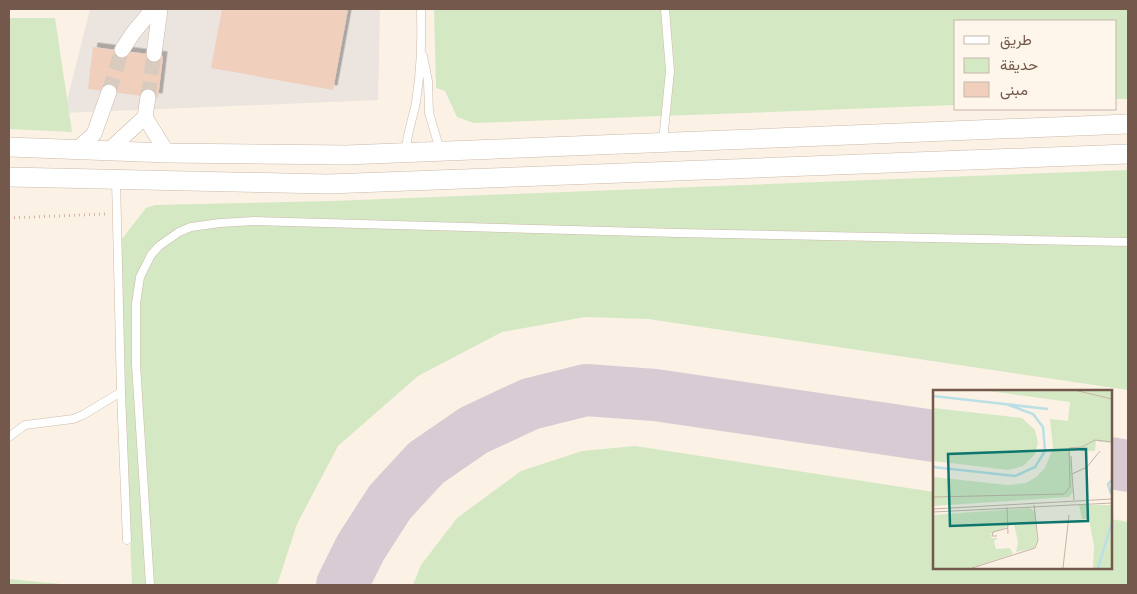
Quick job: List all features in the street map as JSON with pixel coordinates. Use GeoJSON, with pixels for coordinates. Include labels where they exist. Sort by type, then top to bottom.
{"type":"FeatureCollection","features":[{"type":"Feature","properties":{"kind":"street"},"geometry":{"type":"LineString","coordinates":[[122,50],[153,9]]}},
{"type":"Feature","properties":{"kind":"street"},"geometry":{"type":"LineString","coordinates":[[154,54],[160,9]]}},
{"type":"Feature","properties":{"kind":"street"},"geometry":{"type":"LineString","coordinates":[[77,149],[94,134],[109,92]]}},
{"type":"Feature","properties":{"kind":"street"},"geometry":{"type":"LineString","coordinates":[[108,150],[145,117],[148,97]]}},
{"type":"Feature","properties":{"kind":"street"},"geometry":{"type":"LineString","coordinates":[[145,117],[167,153]]}},
{"type":"Feature","properties":{"kind":"street"},"geometry":{"type":"LineString","coordinates":[[9,147],[286,155],[663,143],[1128,124]]}},
{"type":"Feature","properties":{"kind":"street"},"geometry":{"type":"LineString","coordinates":[[440,151],[442,180]]}},
{"type":"Feature","properties":{"kind":"street"},"geometry":{"type":"LineString","coordinates":[[406,152],[408,181]]}},
{"type":"Feature","properties":{"kind":"street"},"geometry":{"type":"LineString","coordinates":[[9,176],[289,184],[1128,154]]}},
{"type":"Feature","properties":{"kind":"lane"},"geometry":{"type":"LineString","coordinates":[[406,152],[407,134],[415,104],[422,52],[421,9]]}},
{"type":"Feature","properties":{"kind":"lane"},"geometry":{"type":"LineString","coordinates":[[663,143],[670,71],[665,9]]}},
{"type":"Feature","properties":{"kind":"lane"},"geometry":{"type":"LineString","coordinates":[[422,52],[428,81],[429,113],[440,151]]}},
{"type":"Feature","properties":{"kind":"lane"},"geometry":{"type":"LineString","coordinates":[[116,180],[121,392],[128,540]]}},
{"type":"Feature","properties":{"kind":"lane"},"geometry":{"type":"LineString","coordinates":[[150,585],[136,364],[138,288],[145,265],[155,250],[169,238],[191,227],[254,221],[1128,242]]}},
{"type":"Feature","properties":{"kind":"lane"},"geometry":{"type":"LineString","coordinates":[[9,437],[25,425],[73,419],[121,392]]}},
{"type":"Feature","properties":{"kind":"path"},"geometry":{"type":"LineString","coordinates":[[9,218],[116,213]]}},
{"type":"Feature","properties":{"kind":"shaded area"},"geometry":{"type":"Polygon","coordinates":[[[90,9],[380,9],[378,100],[64,113],[90,9]]]}},
{"type":"Feature","properties":{"kind":"green space"},"geometry":{"type":"Polygon","coordinates":[[[434,9],[1128,9],[1128,99],[1117,99],[1117,20],[954,20],[954,105],[474,123],[457,117],[445,91],[436,88],[434,9]]]}},
{"type":"Feature","properties":{"kind":"green space"},"geometry":{"type":"Polygon","coordinates":[[[9,18],[55,18],[72,132],[9,129],[9,18]]]}},
{"type":"Feature","properties":{"kind":"green space"},"geometry":{"type":"Polygon","coordinates":[[[1128,170],[1128,390],[648,319],[585,317],[502,332],[418,376],[338,446],[297,524],[277,585],[132,585],[118,244],[146,208],[155,205],[332,201],[1128,170]]]}},
{"type":"Feature","properties":{"kind":"green space"},"geometry":{"type":"Polygon","coordinates":[[[635,446],[933,492],[933,569],[1112,569],[1112,519],[1128,522],[1128,585],[413,585],[421,565],[457,518],[521,471],[582,451],[635,446]]]}},
{"type":"Feature","properties":{"kind":"green space"},"geometry":{"type":"Polygon","coordinates":[[[9,579],[71,585],[9,585],[9,579]]]}},
{"type":"Feature","properties":{"kind":"building"},"geometry":{"type":"Polygon","coordinates":[[[222,9],[348,9],[333,90],[211,68],[222,9]]]}},
{"type":"Feature","properties":{"kind":"building"},"geometry":{"type":"Polygon","coordinates":[[[93,47],[163,56],[158,98],[88,89],[93,47]]]}},
{"type":"Feature","properties":{"kind":"taxiway"},"geometry":{"type":"LineString","coordinates":[[342,585],[361,547],[390,502],[426,463],[474,430],[530,404],[586,390],[655,395],[933,436]]}},
{"type":"Feature","properties":{"kind":"taxiway"},"geometry":{"type":"LineString","coordinates":[[1112,463],[1128,466]]}},
{"type":"Feature","properties":{"kind":"tunnel"},"geometry":{"type":"LineString","coordinates":[[109,92],[122,50]]}},
{"type":"Feature","properties":{"kind":"tunnel"},"geometry":{"type":"LineString","coordinates":[[148,97],[154,54]]}}]}
